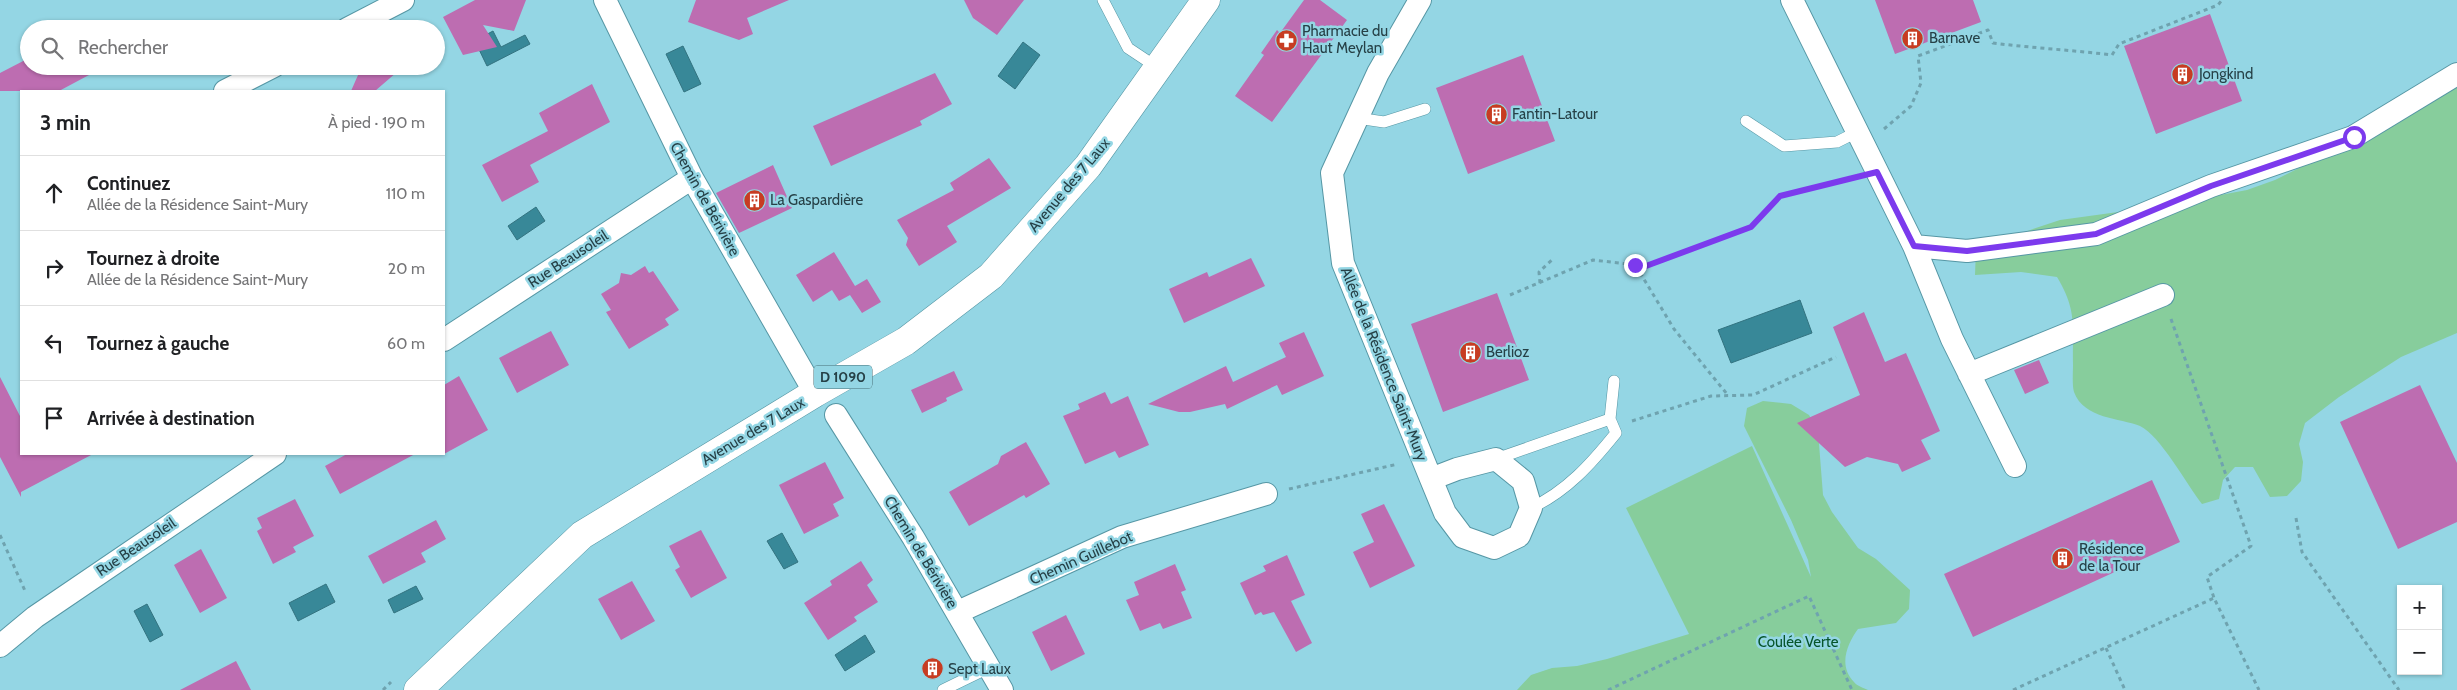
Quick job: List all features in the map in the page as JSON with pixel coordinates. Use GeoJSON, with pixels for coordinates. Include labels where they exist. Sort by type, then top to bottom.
{"type":"FeatureCollection","features":[{"type":"Feature","properties":{"kind":"main road","name":"Avenue des 7 Laux"},"geometry":{"type":"LineString","coordinates":[[418,690],[582,535],[815,393],[906,341],[991,276],[1088,166],[1206,0]]}},
{"type":"Feature","properties":{"kind":"street"},"geometry":{"type":"LineString","coordinates":[[364,20],[403,0]]}},
{"type":"Feature","properties":{"kind":"street","name":"Chemin de Bérivière"},"geometry":{"type":"LineString","coordinates":[[605,0],[692,178],[815,393]]}},
{"type":"Feature","properties":{"kind":"street","name":"Allée de la Résidence Saint-Mury"},"geometry":{"type":"LineString","coordinates":[[1420,0],[1378,73],[1332,173],[1343,264],[1445,513],[1463,537],[1494,548],[1519,536],[1531,508]]}},
{"type":"Feature","properties":{"kind":"street"},"geometry":{"type":"LineString","coordinates":[[1792,0],[1914,246],[1952,339],[2015,466]]}},
{"type":"Feature","properties":{"kind":"street"},"geometry":{"type":"LineString","coordinates":[[1914,246],[1967,251],[2096,234],[2211,186],[2354,137],[2457,74]]}},
{"type":"Feature","properties":{"kind":"street"},"geometry":{"type":"LineString","coordinates":[[227,90],[256,75]]}},
{"type":"Feature","properties":{"kind":"street","name":"Rue Beausoleil"},"geometry":{"type":"LineString","coordinates":[[445,339],[692,178]]}},
{"type":"Feature","properties":{"kind":"street"},"geometry":{"type":"LineString","coordinates":[[1970,374],[2163,295]]}},
{"type":"Feature","properties":{"kind":"street","name":"Chemin de Bérivière"},"geometry":{"type":"LineString","coordinates":[[836,416],[958,612],[1002,690]]}},
{"type":"Feature","properties":{"kind":"street","name":"Rue Beausoleil"},"geometry":{"type":"LineString","coordinates":[[0,646],[35,617],[274,455]]}},
{"type":"Feature","properties":{"kind":"street"},"geometry":{"type":"LineString","coordinates":[[1496,459],[1523,481],[1531,508]]}},
{"type":"Feature","properties":{"kind":"street","name":"Allée de la Résidence Saint-Mury"},"geometry":{"type":"LineString","coordinates":[[1427,469],[1457,469],[1496,459]]}},
{"type":"Feature","properties":{"kind":"street","name":"Chemin Guillebot"},"geometry":{"type":"LineString","coordinates":[[958,612],[1122,538],[1266,494]]}},
{"type":"Feature","properties":{"kind":"lane"},"geometry":{"type":"LineString","coordinates":[[1103,0],[1128,48],[1158,68]]}},
{"type":"Feature","properties":{"kind":"lane"},"geometry":{"type":"LineString","coordinates":[[1357,118],[1384,122],[1425,109]]}},
{"type":"Feature","properties":{"kind":"lane"},"geometry":{"type":"LineString","coordinates":[[1746,121],[1784,146],[1837,142],[1860,137]]}},
{"type":"Feature","properties":{"kind":"lane"},"geometry":{"type":"LineString","coordinates":[[1531,508],[1552,498],[1586,470],[1616,433],[1610,419],[1614,380]]}},
{"type":"Feature","properties":{"kind":"lane"},"geometry":{"type":"LineString","coordinates":[[1496,459],[1610,419]]}},
{"type":"Feature","properties":{"kind":"lane"},"geometry":{"type":"LineString","coordinates":[[944,690],[988,668]]}},
{"type":"Feature","properties":{"kind":"path"},"geometry":{"type":"LineString","coordinates":[[1860,137],[1887,127],[1911,106],[1921,83],[1918,56],[1988,30],[1993,43],[2047,50],[2081,51],[2112,55],[2119,44],[2218,5],[2222,0]]}},
{"type":"Feature","properties":{"kind":"path"},"geometry":{"type":"LineString","coordinates":[[1510,296],[1593,260],[1646,266],[1751,227],[1780,196],[1877,172]]}},
{"type":"Feature","properties":{"kind":"path"},"geometry":{"type":"LineString","coordinates":[[1540,283],[1540,272],[1554,258]]}},
{"type":"Feature","properties":{"kind":"path"},"geometry":{"type":"LineString","coordinates":[[1635,265],[1674,329],[1727,394]]}},
{"type":"Feature","properties":{"kind":"path"},"geometry":{"type":"LineString","coordinates":[[2163,295],[2251,546],[2207,577],[2214,598],[2259,690]]}},
{"type":"Feature","properties":{"kind":"path"},"geometry":{"type":"LineString","coordinates":[[1616,433],[1626,423],[1712,396],[1727,394],[1753,395],[1836,357]]}},
{"type":"Feature","properties":{"kind":"path"},"geometry":{"type":"LineString","coordinates":[[1266,494],[1427,469]]}},
{"type":"Feature","properties":{"kind":"path"},"geometry":{"type":"LineString","coordinates":[[2296,518],[2302,552],[2399,690]]}},
{"type":"Feature","properties":{"kind":"path"},"geometry":{"type":"LineString","coordinates":[[0,535],[35,617]]}},
{"type":"Feature","properties":{"kind":"path"},"geometry":{"type":"LineString","coordinates":[[1608,690],[1809,596],[1852,690]]}},
{"type":"Feature","properties":{"kind":"path"},"geometry":{"type":"LineString","coordinates":[[2013,690],[2214,598]]}},
{"type":"Feature","properties":{"kind":"path"},"geometry":{"type":"LineString","coordinates":[[2106,648],[2125,690]]}},
{"type":"Feature","properties":{"kind":"green space"},"geometry":{"type":"Polygon","coordinates":[[[2457,83],[2457,333],[2401,357],[2339,397],[2305,423],[2299,444],[2303,462],[2301,481],[2287,496],[2270,497],[2253,467],[2235,467],[2223,480],[2219,499],[2202,504],[2156,439],[2148,431],[2132,423],[2094,413],[2079,401],[2073,386],[2071,310],[2064,289],[2057,277],[2021,272],[1975,275],[1976,248],[2060,220],[2162,206],[2247,190],[2275,180],[2309,163],[2457,83]]]}},
{"type":"Feature","properties":{"kind":"green space","name":"Coulée Verte"},"geometry":{"type":"Polygon","coordinates":[[[1763,401],[1791,404],[1809,415],[1818,431],[1823,495],[1832,512],[1858,548],[1876,559],[1910,590],[1909,609],[1896,623],[1858,629],[1850,641],[1845,662],[1846,669],[1855,683],[1868,690],[1517,690],[1531,675],[1552,668],[1577,666],[1607,659],[1689,634],[1626,508],[1752,446],[1811,577],[1808,560],[1791,520],[1744,426],[1747,408],[1763,401]]]}},
{"type":"Feature","properties":{"kind":"water"},"geometry":{"type":"Polygon","coordinates":[[[493,31],[501,47],[525,35],[530,44],[487,66],[473,37],[480,38],[493,31]]]}},
{"type":"Feature","properties":{"kind":"water"},"geometry":{"type":"Polygon","coordinates":[[[1023,42],[1040,55],[1015,89],[998,76],[1023,42]]]}},
{"type":"Feature","properties":{"kind":"water"},"geometry":{"type":"Polygon","coordinates":[[[683,46],[701,84],[684,92],[666,54],[683,46]]]}},
{"type":"Feature","properties":{"kind":"water"},"geometry":{"type":"Polygon","coordinates":[[[536,207],[545,221],[517,240],[508,226],[536,207]]]}},
{"type":"Feature","properties":{"kind":"water"},"geometry":{"type":"Polygon","coordinates":[[[1800,300],[1812,333],[1731,363],[1718,330],[1800,300]]]}},
{"type":"Feature","properties":{"kind":"water"},"geometry":{"type":"Polygon","coordinates":[[[782,533],[798,562],[784,569],[767,541],[782,533]]]}},
{"type":"Feature","properties":{"kind":"water"},"geometry":{"type":"Polygon","coordinates":[[[326,584],[335,602],[298,621],[289,603],[326,584]]]}},
{"type":"Feature","properties":{"kind":"water"},"geometry":{"type":"Polygon","coordinates":[[[416,586],[423,599],[394,613],[388,600],[416,586]]]}},
{"type":"Feature","properties":{"kind":"water"},"geometry":{"type":"Polygon","coordinates":[[[147,604],[163,635],[150,642],[134,611],[147,604]]]}},
{"type":"Feature","properties":{"kind":"water"},"geometry":{"type":"Polygon","coordinates":[[[865,635],[875,652],[845,671],[835,655],[865,635]]]}},
{"type":"Feature","properties":{"kind":"building"},"geometry":{"type":"Polygon","coordinates":[[[475,0],[526,0],[514,31],[483,25],[497,47],[463,55],[443,17],[475,0]]]}},
{"type":"Feature","properties":{"kind":"building"},"geometry":{"type":"Polygon","coordinates":[[[696,0],[789,0],[747,18],[753,34],[739,40],[688,22],[696,0]]]}},
{"type":"Feature","properties":{"kind":"building"},"geometry":{"type":"Polygon","coordinates":[[[964,0],[1024,0],[997,35],[973,18],[964,0]]]}},
{"type":"Feature","properties":{"kind":"building"},"geometry":{"type":"Polygon","coordinates":[[[1304,0],[1320,0],[1347,20],[1272,122],[1235,96],[1264,55],[1261,53],[1277,30],[1280,33],[1304,0]]]}},
{"type":"Feature","properties":{"kind":"building","name":"Barnave"},"geometry":{"type":"Polygon","coordinates":[[[1875,0],[1973,0],[1981,22],[1895,54],[1875,0]]]}},
{"type":"Feature","properties":{"kind":"building","name":"Jongkind"},"geometry":{"type":"Polygon","coordinates":[[[2210,14],[2242,101],[2156,134],[2124,46],[2210,14]]]}},
{"type":"Feature","properties":{"kind":"building","name":"Fantin-Latour"},"geometry":{"type":"Polygon","coordinates":[[[1523,55],[1555,141],[1468,174],[1436,88],[1523,55]]]}},
{"type":"Feature","properties":{"kind":"building"},"geometry":{"type":"Polygon","coordinates":[[[20,63],[20,75],[89,75],[61,90],[0,91],[0,73],[20,63]]]}},
{"type":"Feature","properties":{"kind":"building"},"geometry":{"type":"Polygon","coordinates":[[[935,73],[952,104],[920,121],[922,125],[831,166],[813,126],[935,73]]]}},
{"type":"Feature","properties":{"kind":"building"},"geometry":{"type":"Polygon","coordinates":[[[358,75],[394,75],[376,90],[351,90],[358,75]]]}},
{"type":"Feature","properties":{"kind":"building"},"geometry":{"type":"Polygon","coordinates":[[[592,84],[610,122],[530,165],[539,182],[502,202],[482,165],[548,131],[539,113],[592,84]]]}},
{"type":"Feature","properties":{"kind":"building"},"geometry":{"type":"Polygon","coordinates":[[[989,158],[1011,188],[947,226],[957,242],[919,266],[906,245],[908,238],[897,220],[954,190],[950,183],[989,158]]]}},
{"type":"Feature","properties":{"kind":"building","name":"La Gaspardière"},"geometry":{"type":"Polygon","coordinates":[[[773,165],[792,208],[739,233],[716,193],[773,165]]]}},
{"type":"Feature","properties":{"kind":"building"},"geometry":{"type":"Polygon","coordinates":[[[834,252],[855,286],[867,279],[881,302],[862,313],[850,295],[839,301],[832,290],[813,302],[796,275],[834,252]]]}},
{"type":"Feature","properties":{"kind":"building"},"geometry":{"type":"Polygon","coordinates":[[[1251,258],[1265,286],[1184,323],[1169,289],[1207,272],[1209,277],[1251,258]]]}},
{"type":"Feature","properties":{"kind":"building"},"geometry":{"type":"Polygon","coordinates":[[[645,266],[649,273],[653,271],[679,310],[665,319],[669,325],[629,349],[606,312],[611,310],[601,294],[619,283],[621,273],[631,275],[645,266]]]}},
{"type":"Feature","properties":{"kind":"building","name":"Berlioz"},"geometry":{"type":"Polygon","coordinates":[[[1497,293],[1529,380],[1443,412],[1411,324],[1497,293]]]}},
{"type":"Feature","properties":{"kind":"building"},"geometry":{"type":"Polygon","coordinates":[[[1864,312],[1885,362],[1906,353],[1940,431],[1921,440],[1931,459],[1902,472],[1898,464],[1867,457],[1845,467],[1797,423],[1860,395],[1833,327],[1864,312]]]}},
{"type":"Feature","properties":{"kind":"building"},"geometry":{"type":"Polygon","coordinates":[[[551,331],[569,365],[517,393],[499,358],[551,331]]]}},
{"type":"Feature","properties":{"kind":"building"},"geometry":{"type":"Polygon","coordinates":[[[1304,332],[1324,376],[1282,395],[1277,385],[1227,409],[1225,404],[1190,412],[1179,412],[1148,404],[1226,366],[1233,382],[1286,357],[1279,343],[1304,332]]]}},
{"type":"Feature","properties":{"kind":"building"},"geometry":{"type":"Polygon","coordinates":[[[2039,360],[2049,383],[2025,394],[2014,370],[2039,360]]]}},
{"type":"Feature","properties":{"kind":"building"},"geometry":{"type":"Polygon","coordinates":[[[954,371],[963,390],[946,398],[947,401],[922,413],[911,390],[954,371]]]}},
{"type":"Feature","properties":{"kind":"building"},"geometry":{"type":"Polygon","coordinates":[[[459,376],[488,430],[445,453],[445,384],[459,376]]]}},
{"type":"Feature","properties":{"kind":"building"},"geometry":{"type":"Polygon","coordinates":[[[0,377],[20,416],[20,455],[91,455],[21,492],[21,497],[0,457],[0,377]]]}},
{"type":"Feature","properties":{"kind":"building"},"geometry":{"type":"Polygon","coordinates":[[[2420,385],[2457,463],[2457,522],[2398,549],[2340,422],[2420,385]]]}},
{"type":"Feature","properties":{"kind":"building"},"geometry":{"type":"Polygon","coordinates":[[[1105,392],[1111,404],[1128,396],[1149,445],[1119,458],[1115,451],[1085,464],[1063,416],[1080,409],[1078,404],[1105,392]]]}},
{"type":"Feature","properties":{"kind":"building"},"geometry":{"type":"Polygon","coordinates":[[[1026,442],[1050,484],[1026,498],[1024,495],[969,526],[949,492],[998,464],[1001,456],[1026,442]]]}},
{"type":"Feature","properties":{"kind":"building"},"geometry":{"type":"Polygon","coordinates":[[[345,455],[413,455],[340,494],[325,466],[345,455]]]}},
{"type":"Feature","properties":{"kind":"building"},"geometry":{"type":"Polygon","coordinates":[[[825,462],[844,498],[833,504],[839,516],[804,534],[779,485],[825,462]]]}},
{"type":"Feature","properties":{"kind":"building","name":"Résidence de la Tour"},"geometry":{"type":"Polygon","coordinates":[[[2152,480],[2180,542],[1973,637],[1944,574],[2152,480]]]}},
{"type":"Feature","properties":{"kind":"building"},"geometry":{"type":"Polygon","coordinates":[[[295,499],[314,536],[293,547],[296,552],[273,564],[257,531],[262,528],[257,518],[295,499]]]}},
{"type":"Feature","properties":{"kind":"building"},"geometry":{"type":"Polygon","coordinates":[[[1384,504],[1415,566],[1370,588],[1353,552],[1374,542],[1361,514],[1384,504]]]}},
{"type":"Feature","properties":{"kind":"building"},"geometry":{"type":"Polygon","coordinates":[[[436,520],[446,539],[421,553],[426,562],[383,584],[368,556],[436,520]]]}},
{"type":"Feature","properties":{"kind":"building"},"geometry":{"type":"Polygon","coordinates":[[[701,530],[727,578],[691,598],[675,570],[680,567],[669,546],[701,530]]]}},
{"type":"Feature","properties":{"kind":"building"},"geometry":{"type":"Polygon","coordinates":[[[201,549],[227,598],[200,613],[174,565],[201,549]]]}},
{"type":"Feature","properties":{"kind":"building"},"geometry":{"type":"Polygon","coordinates":[[[1287,555],[1305,595],[1291,601],[1312,643],[1296,652],[1274,612],[1263,615],[1261,612],[1255,615],[1240,583],[1266,571],[1263,566],[1287,555]]]}},
{"type":"Feature","properties":{"kind":"building"},"geometry":{"type":"Polygon","coordinates":[[[861,561],[873,580],[867,585],[878,602],[854,617],[857,621],[828,640],[804,603],[832,585],[830,581],[861,561]]]}},
{"type":"Feature","properties":{"kind":"building"},"geometry":{"type":"Polygon","coordinates":[[[1175,564],[1186,590],[1181,592],[1192,618],[1163,629],[1160,623],[1140,631],[1126,600],[1139,595],[1134,582],[1175,564]]]}},
{"type":"Feature","properties":{"kind":"building"},"geometry":{"type":"Polygon","coordinates":[[[632,581],[655,621],[621,640],[598,599],[632,581]]]}},
{"type":"Feature","properties":{"kind":"building"},"geometry":{"type":"Polygon","coordinates":[[[1066,615],[1085,654],[1051,671],[1032,632],[1066,615]]]}},
{"type":"Feature","properties":{"kind":"building"},"geometry":{"type":"Polygon","coordinates":[[[236,661],[251,690],[180,690],[236,661]]]}},
{"type":"Feature","properties":{"kind":"place","name":"Barnave"},"geometry":{"type":"Point","coordinates":[1913,38]}},
{"type":"Feature","properties":{"kind":"place","name":"Pharmacie du Haut Meylan"},"geometry":{"type":"Point","coordinates":[1286,40]}},
{"type":"Feature","properties":{"kind":"place","name":"Jongkind"},"geometry":{"type":"Point","coordinates":[2183,74]}},
{"type":"Feature","properties":{"kind":"place","name":"Fantin-Latour"},"geometry":{"type":"Point","coordinates":[1496,114]}},
{"type":"Feature","properties":{"kind":"place","name":"La Gaspardière"},"geometry":{"type":"Point","coordinates":[754,200]}},
{"type":"Feature","properties":{"kind":"place","name":"Berlioz"},"geometry":{"type":"Point","coordinates":[1470,352]}},
{"type":"Feature","properties":{"kind":"place","name":"Résidence de la Tour"},"geometry":{"type":"Point","coordinates":[2063,558]}},
{"type":"Feature","properties":{"kind":"place","name":"Sept Laux"},"geometry":{"type":"Point","coordinates":[932,669]}},
{"type":"Feature","properties":{"kind":"route"},"geometry":{"type":"LineString","coordinates":[[1635,265],[1646,266],[1751,227],[1780,196],[1877,172],[1914,246],[1967,251],[2096,234],[2211,186],[2354,137]]}}]}
